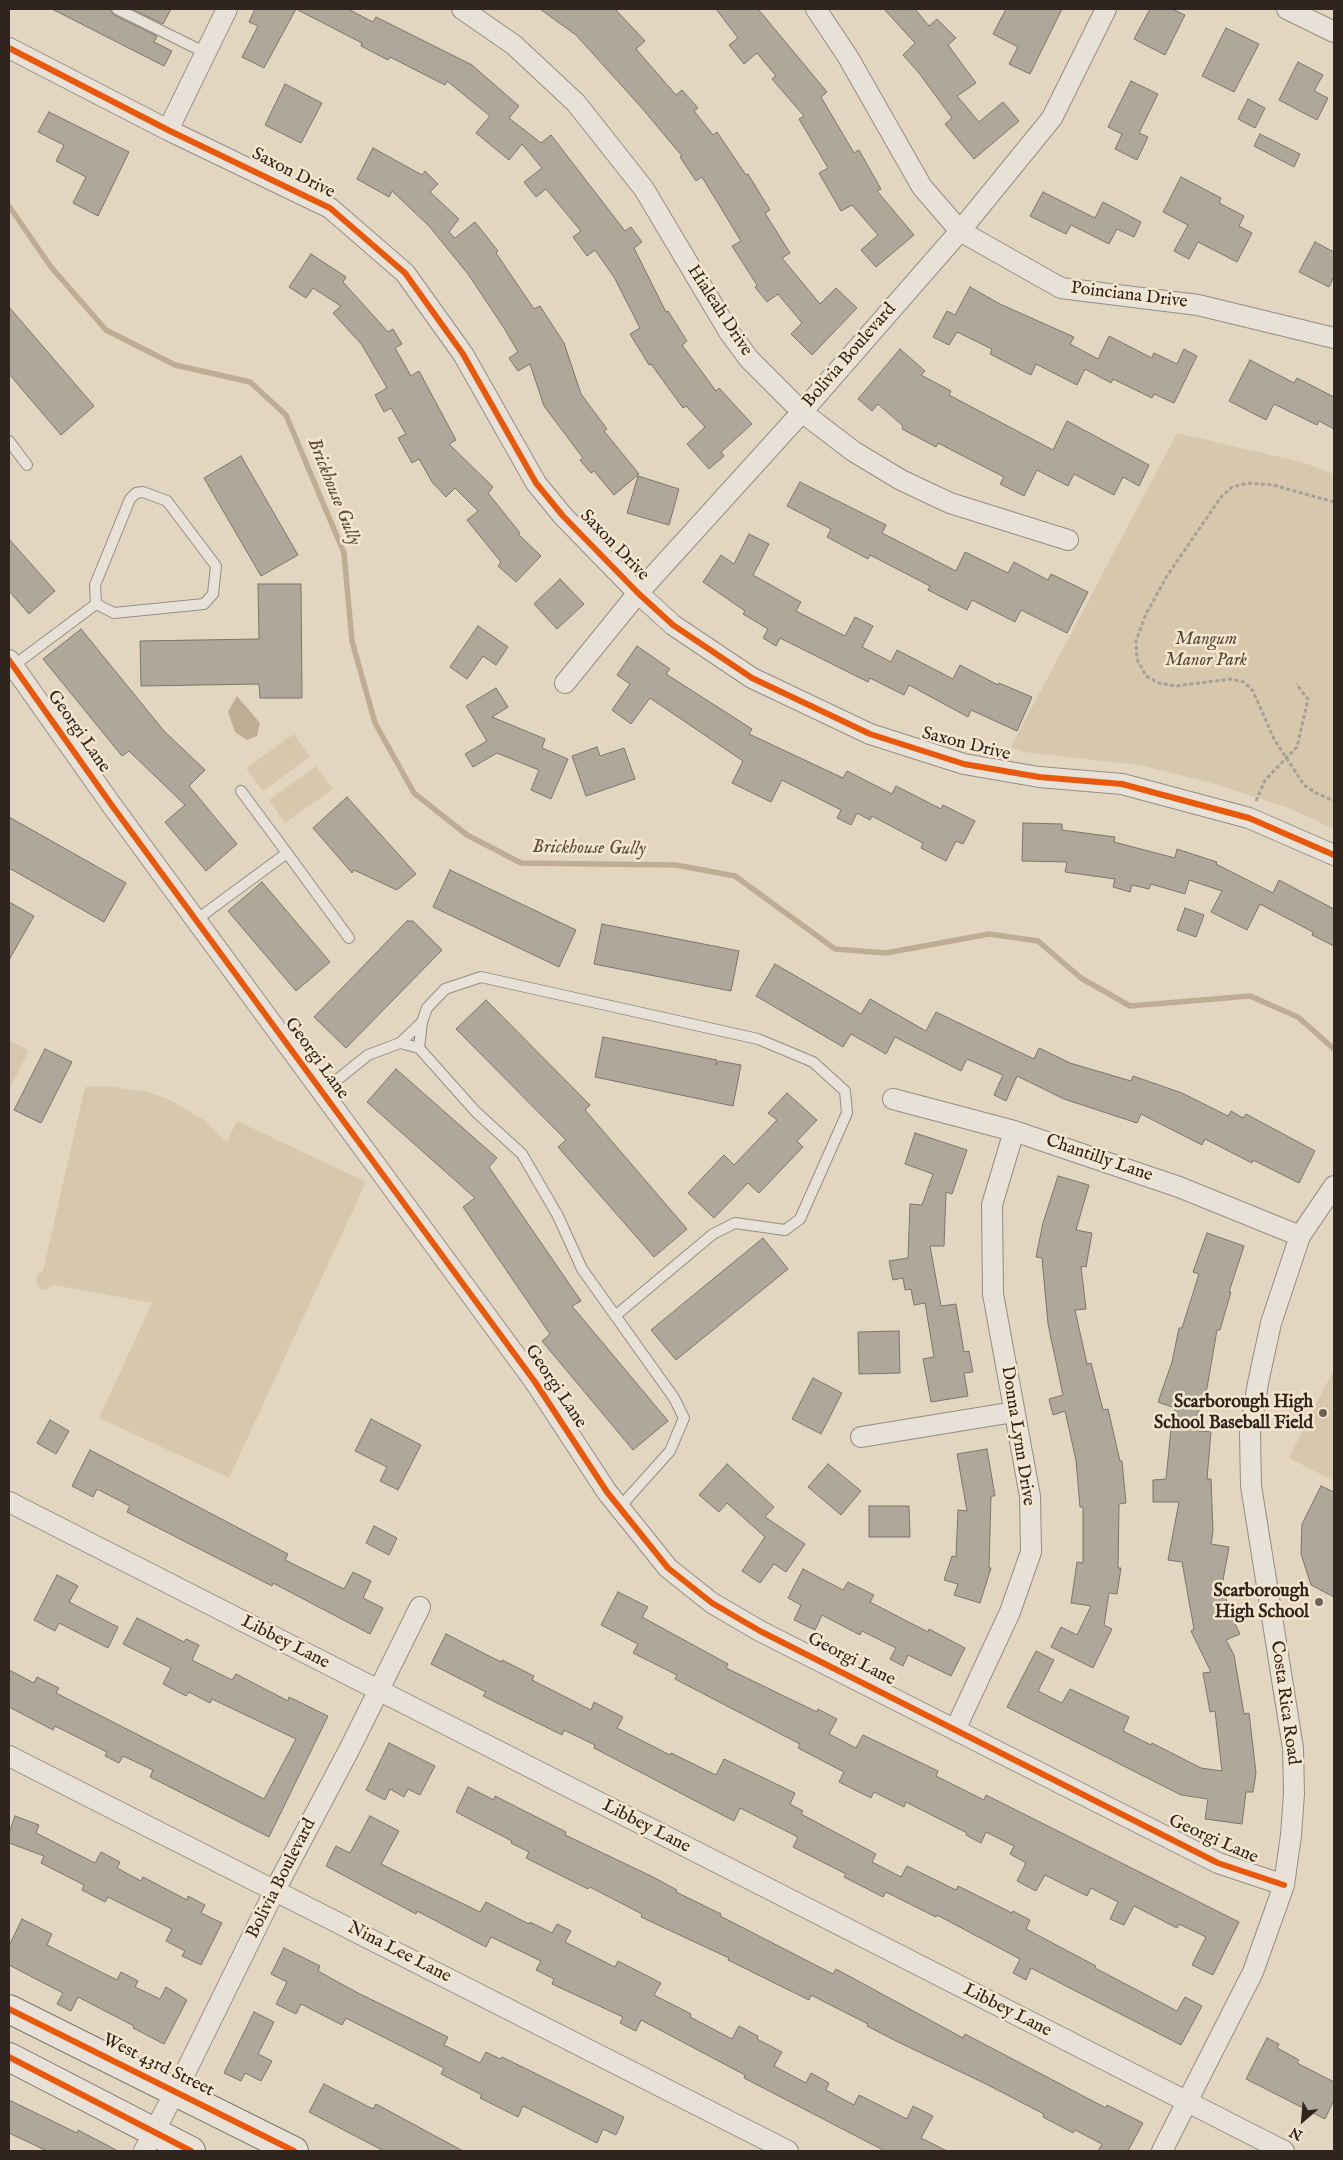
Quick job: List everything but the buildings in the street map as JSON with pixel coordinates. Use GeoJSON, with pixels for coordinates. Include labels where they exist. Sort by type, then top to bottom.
{"type":"FeatureCollection","features":[{"type":"Feature","properties":{"kind":"main road","name":"West 43rd Street"},"geometry":{"type":"LineString","coordinates":[[9,2009],[294,2151]]}},
{"type":"Feature","properties":{"kind":"main road"},"geometry":{"type":"LineString","coordinates":[[9,2057],[149,2142],[191,2151]]}},
{"type":"Feature","properties":{"kind":"street"},"geometry":{"type":"LineString","coordinates":[[168,130],[227,9]]}},
{"type":"Feature","properties":{"kind":"street","name":"Hialeah Drive"},"geometry":{"type":"LineString","coordinates":[[462,9],[514,45],[576,103],[644,189],[739,346],[749,359],[802,412],[853,451],[901,480],[950,504],[1068,540]]}},
{"type":"Feature","properties":{"kind":"street","name":"Poinciana Drive"},"geometry":{"type":"LineString","coordinates":[[816,9],[848,57],[922,187],[960,231],[1061,288],[1198,305],[1334,338]]}},
{"type":"Feature","properties":{"kind":"street","name":"Bolivia Boulevard"},"geometry":{"type":"LineString","coordinates":[[565,683],[638,593],[802,412],[960,231],[1052,118],[1106,9]]}},
{"type":"Feature","properties":{"kind":"street"},"geometry":{"type":"LineString","coordinates":[[1287,9],[1334,32]]}},
{"type":"Feature","properties":{"kind":"street","name":"Saxon Drive"},"geometry":{"type":"LineString","coordinates":[[9,48],[168,130],[330,208],[406,273],[463,354],[536,483],[563,516],[638,593],[673,625],[752,678],[870,734],[964,764],[1039,777],[1122,784],[1197,802],[1249,818],[1334,855]]}},
{"type":"Feature","properties":{"kind":"street","name":"Georgi Lane"},"geometry":{"type":"LineString","coordinates":[[11,663],[112,807],[535,1382],[607,1492],[668,1568],[712,1603],[760,1631],[1218,1863],[1284,1885]]}},
{"type":"Feature","properties":{"kind":"street","name":"Chantilly Lane"},"geometry":{"type":"LineString","coordinates":[[893,1099],[1014,1130],[1180,1187],[1300,1236]]}},
{"type":"Feature","properties":{"kind":"street","name":"Donna Lynn Drive"},"geometry":{"type":"LineString","coordinates":[[955,1730],[1010,1612],[1031,1552],[1030,1496],[993,1294],[992,1205],[1014,1130]]}},
{"type":"Feature","properties":{"kind":"street","name":"Costa Rica Road"},"geometry":{"type":"LineString","coordinates":[[1162,2151],[1253,1972],[1284,1885],[1294,1794],[1293,1748],[1251,1486],[1250,1433],[1258,1383],[1272,1323],[1300,1236],[1334,1186]]}},
{"type":"Feature","properties":{"kind":"street"},"geometry":{"type":"LineString","coordinates":[[861,1437],[1014,1412]]}},
{"type":"Feature","properties":{"kind":"street","name":"Libbey Lane"},"geometry":{"type":"LineString","coordinates":[[9,1502],[1284,2151]]}},
{"type":"Feature","properties":{"kind":"street","name":"Bolivia Boulevard"},"geometry":{"type":"LineString","coordinates":[[149,2142],[420,1607]]}},
{"type":"Feature","properties":{"kind":"street","name":"Nina Lee Lane"},"geometry":{"type":"LineString","coordinates":[[9,1756],[788,2151]]}},
{"type":"Feature","properties":{"kind":"lane"},"geometry":{"type":"LineString","coordinates":[[116,9],[206,52]]}},
{"type":"Feature","properties":{"kind":"lane"},"geometry":{"type":"LineString","coordinates":[[9,441],[27,466]]}},
{"type":"Feature","properties":{"kind":"lane"},"geometry":{"type":"LineString","coordinates":[[136,492],[143,492],[167,501],[216,566],[213,594],[209,601],[204,604],[114,613],[96,604],[95,585],[130,499],[136,492]]}},
{"type":"Feature","properties":{"kind":"lane"},"geometry":{"type":"LineString","coordinates":[[11,663],[96,604]]}},
{"type":"Feature","properties":{"kind":"lane"},"geometry":{"type":"LineString","coordinates":[[240,791],[349,938]]}},
{"type":"Feature","properties":{"kind":"lane"},"geometry":{"type":"LineString","coordinates":[[196,920],[287,854]]}},
{"type":"Feature","properties":{"kind":"lane"},"geometry":{"type":"LineString","coordinates":[[419,1048],[422,1022],[427,1008],[445,989],[481,977],[758,1038],[813,1062],[845,1091],[847,1113],[800,1219],[785,1230],[735,1223],[713,1234],[615,1316]]}},
{"type":"Feature","properties":{"kind":"lane"},"geometry":{"type":"LineString","coordinates":[[322,1092],[368,1055],[400,1043],[422,1022]]}},
{"type":"Feature","properties":{"kind":"lane"},"geometry":{"type":"LineString","coordinates":[[400,1043],[419,1048],[476,1112],[522,1154],[558,1216],[582,1269],[674,1398],[684,1418],[670,1451],[619,1508]]}},
{"type":"Feature","properties":{"kind":"path"},"geometry":{"type":"LineString","coordinates":[[1334,502],[1273,485],[1249,483],[1232,487],[1221,497],[1167,576],[1146,614],[1136,641],[1137,659],[1146,676],[1160,683],[1176,686],[1232,679],[1244,682],[1253,691],[1270,732],[1304,785],[1334,801]]}},
{"type":"Feature","properties":{"kind":"path"},"geometry":{"type":"LineString","coordinates":[[1249,818],[1265,780],[1297,747],[1308,699],[1296,684]]}},
{"type":"Feature","properties":{"kind":"green space","name":"Mangum Manor Park"},"geometry":{"type":"Polygon","coordinates":[[[1177,433],[1305,463],[1334,474],[1334,829],[1289,808],[1211,783],[1139,765],[1024,752],[1011,747],[1177,433]]]}},
{"type":"Feature","properties":{"kind":"green space"},"geometry":{"type":"Polygon","coordinates":[[[294,734],[310,757],[263,791],[246,768],[294,734]]]}},
{"type":"Feature","properties":{"kind":"green space"},"geometry":{"type":"Polygon","coordinates":[[[316,766],[333,789],[285,823],[269,800],[316,766]]]}},
{"type":"Feature","properties":{"kind":"green space"},"geometry":{"type":"Polygon","coordinates":[[[9,1040],[29,1050],[9,1090],[9,1040]]]}},
{"type":"Feature","properties":{"kind":"green space"},"geometry":{"type":"Polygon","coordinates":[[[106,1086],[148,1092],[168,1099],[204,1120],[227,1142],[237,1121],[366,1182],[229,1478],[99,1418],[152,1303],[54,1285],[46,1290],[41,1289],[36,1282],[36,1277],[43,1271],[85,1087],[106,1086]]]}},
{"type":"Feature","properties":{"kind":"green space","name":"Scarborough High School Baseball Field"},"geometry":{"type":"Polygon","coordinates":[[[1334,1369],[1334,1481],[1289,1458],[1334,1369]]]}},
{"type":"Feature","properties":{"kind":"shaded area"},"geometry":{"type":"Polygon","coordinates":[[[237,696],[260,723],[257,736],[247,740],[235,732],[228,712],[237,696]]]}},
{"type":"Feature","properties":{"kind":"waterway","name":"Brickhouse Gully"},"geometry":{"type":"LineString","coordinates":[[9,206],[51,267],[106,330],[175,365],[250,382],[286,415],[344,553],[352,641],[375,723],[414,793],[467,835],[521,863],[676,865],[735,876],[835,949],[886,953],[989,934],[1038,941],[1081,978],[1130,1006],[1250,996],[1298,1017],[1334,1049]]}},
{"type":"Feature","properties":{"kind":"cycle path"},"geometry":{"type":"LineString","coordinates":[[9,48],[168,130],[330,208],[405,273],[463,354],[536,483],[563,516],[638,593],[673,625],[752,678],[870,734],[964,764],[1039,777],[1122,784],[1249,818],[1334,855]]}},
{"type":"Feature","properties":{"kind":"cycle path"},"geometry":{"type":"LineString","coordinates":[[9,660],[113,807],[535,1382],[607,1492],[668,1568],[712,1603],[760,1631],[1218,1863],[1284,1885]]}},
{"type":"Feature","properties":{"kind":"cycle path"},"geometry":{"type":"LineString","coordinates":[[9,2009],[294,2151]]}},
{"type":"Feature","properties":{"kind":"cycle path"},"geometry":{"type":"LineString","coordinates":[[9,2057],[191,2151]]}},
{"type":"Feature","properties":{"kind":"place","name":"Scarborough High School Baseball Field"},"geometry":{"type":"Point","coordinates":[1323,1413]}},
{"type":"Feature","properties":{"kind":"place","name":"Scarborough High School"},"geometry":{"type":"Point","coordinates":[1319,1602]}}]}
